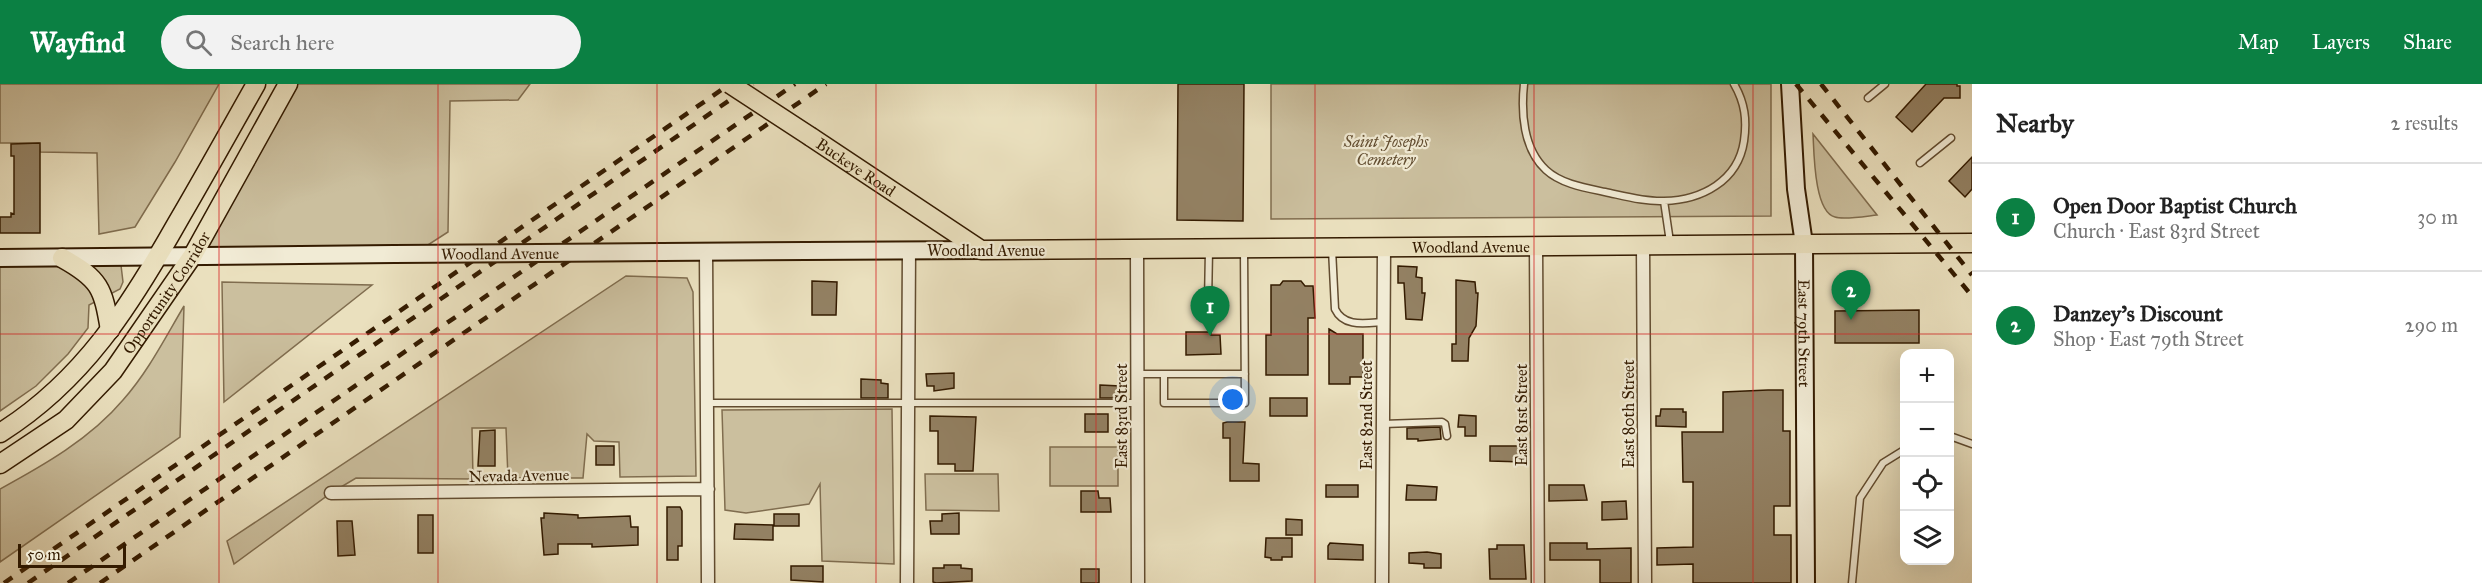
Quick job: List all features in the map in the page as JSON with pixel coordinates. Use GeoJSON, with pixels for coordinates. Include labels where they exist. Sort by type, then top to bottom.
{"type":"FeatureCollection","features":[{"type":"Feature","properties":{"kind":"main road","name":"Opportunity Corridor"},"geometry":{"type":"LineString","coordinates":[[0,433],[55,392],[94,351],[110,330],[158,257],[256,84]]}},
{"type":"Feature","properties":{"kind":"main road","name":"Opportunity Corridor"},"geometry":{"type":"LineString","coordinates":[[0,464],[66,420],[93,393],[130,348],[193,255],[288,84]]}},
{"type":"Feature","properties":{"kind":"main road","name":"Buckeye Road"},"geometry":{"type":"LineString","coordinates":[[729,84],[981,250]]}},
{"type":"Feature","properties":{"kind":"main road","name":"East 79th Street"},"geometry":{"type":"LineString","coordinates":[[1790,84],[1796,189],[1804,244],[1806,583]]}},
{"type":"Feature","properties":{"kind":"main road","name":"Woodland Avenue"},"geometry":{"type":"LineString","coordinates":[[0,258],[1972,243]]}},
{"type":"Feature","properties":{"kind":"main road"},"geometry":{"type":"LineString","coordinates":[[62,258],[81,268],[96,282],[105,296],[110,330]]}},
{"type":"Feature","properties":{"kind":"street","name":"East 81st Street"},"geometry":{"type":"LineString","coordinates":[[1536,246],[1538,583]]}},
{"type":"Feature","properties":{"kind":"street","name":"East 80th Street"},"geometry":{"type":"LineString","coordinates":[[1643,246],[1646,583]]}},
{"type":"Feature","properties":{"kind":"street","name":"East 82nd Street"},"geometry":{"type":"LineString","coordinates":[[1382,583],[1384,248]]}},
{"type":"Feature","properties":{"kind":"street"},"geometry":{"type":"LineString","coordinates":[[907,583],[909,250]]}},
{"type":"Feature","properties":{"kind":"street","name":"East 83rd Street"},"geometry":{"type":"LineString","coordinates":[[1137,250],[1138,583]]}},
{"type":"Feature","properties":{"kind":"street"},"geometry":{"type":"LineString","coordinates":[[705,252],[708,583]]}},
{"type":"Feature","properties":{"kind":"street","name":"Nevada Avenue"},"geometry":{"type":"LineString","coordinates":[[331,493],[708,489]]}},
{"type":"Feature","properties":{"kind":"lane"},"geometry":{"type":"LineString","coordinates":[[1524,84],[1523,120],[1532,149],[1545,170],[1584,188],[1664,201],[1708,191],[1731,174],[1737,166],[1743,149],[1746,116],[1743,100],[1734,84]]}},
{"type":"Feature","properties":{"kind":"lane"},"geometry":{"type":"LineString","coordinates":[[1868,98],[1885,84]]}},
{"type":"Feature","properties":{"kind":"lane"},"geometry":{"type":"LineString","coordinates":[[1920,163],[1951,138]]}},
{"type":"Feature","properties":{"kind":"lane"},"geometry":{"type":"LineString","coordinates":[[1664,201],[1671,245]]}},
{"type":"Feature","properties":{"kind":"lane"},"geometry":{"type":"LineString","coordinates":[[1332,248],[1335,309],[1338,315],[1352,323],[1384,322]]}},
{"type":"Feature","properties":{"kind":"lane"},"geometry":{"type":"LineString","coordinates":[[1208,303],[1209,249]]}},
{"type":"Feature","properties":{"kind":"lane"},"geometry":{"type":"LineString","coordinates":[[1164,374],[1164,403],[1245,403],[1245,249]]}},
{"type":"Feature","properties":{"kind":"lane"},"geometry":{"type":"LineString","coordinates":[[1138,374],[1245,374]]}},
{"type":"Feature","properties":{"kind":"lane"},"geometry":{"type":"LineString","coordinates":[[708,403],[1138,403]]}},
{"type":"Feature","properties":{"kind":"lane"},"geometry":{"type":"LineString","coordinates":[[1383,424],[1442,422],[1445,424],[1447,436]]}},
{"type":"Feature","properties":{"kind":"lane"},"geometry":{"type":"LineString","coordinates":[[1954,437],[1972,444]]}},
{"type":"Feature","properties":{"kind":"lane"},"geometry":{"type":"LineString","coordinates":[[1852,583],[1860,498],[1883,463],[1900,453]]}},
{"type":"Feature","properties":{"kind":"green space"},"geometry":{"type":"Polygon","coordinates":[[[0,84],[219,84],[135,227],[99,234],[97,153],[40,152],[39,143],[0,143],[0,84]]]}},
{"type":"Feature","properties":{"kind":"green space"},"geometry":{"type":"Polygon","coordinates":[[[288,84],[530,84],[518,100],[450,101],[448,232],[414,254],[193,255],[288,84]]]}},
{"type":"Feature","properties":{"kind":"green space","name":"Saint Josephs Cemetery"},"geometry":{"type":"Polygon","coordinates":[[[1271,84],[1771,84],[1771,216],[1271,219],[1271,84]]]}},
{"type":"Feature","properties":{"kind":"green space"},"geometry":{"type":"Polygon","coordinates":[[[1813,134],[1877,215],[1844,218],[1828,213],[1816,180],[1813,134]]]}},
{"type":"Feature","properties":{"kind":"green space"},"geometry":{"type":"Polygon","coordinates":[[[120,257],[123,282],[120,289],[89,305],[88,328],[68,354],[36,386],[0,411],[0,258],[120,257]]]}},
{"type":"Feature","properties":{"kind":"green space"},"geometry":{"type":"Polygon","coordinates":[[[626,276],[687,278],[693,292],[696,476],[620,477],[619,442],[594,441],[587,434],[583,478],[508,478],[506,428],[472,428],[473,479],[356,478],[331,493],[234,564],[227,541],[626,276]]]}},
{"type":"Feature","properties":{"kind":"green space"},"geometry":{"type":"Polygon","coordinates":[[[222,282],[372,285],[224,402],[222,282]]]}},
{"type":"Feature","properties":{"kind":"green space"},"geometry":{"type":"Polygon","coordinates":[[[184,306],[180,437],[0,562],[0,489],[66,450],[110,414],[140,378],[184,306]]]}},
{"type":"Feature","properties":{"kind":"green space"},"geometry":{"type":"Polygon","coordinates":[[[892,409],[894,564],[822,561],[820,484],[809,504],[746,513],[725,510],[722,410],[892,409]]]}},
{"type":"Feature","properties":{"kind":"green space"},"geometry":{"type":"Polygon","coordinates":[[[1050,447],[1118,447],[1118,486],[1050,486],[1050,447]]]}},
{"type":"Feature","properties":{"kind":"green space"},"geometry":{"type":"Polygon","coordinates":[[[925,474],[998,474],[999,511],[926,510],[925,474]]]}},
{"type":"Feature","properties":{"kind":"building"},"geometry":{"type":"Polygon","coordinates":[[[1178,84],[1244,84],[1243,221],[1177,220],[1178,84]]]}},
{"type":"Feature","properties":{"kind":"building"},"geometry":{"type":"Polygon","coordinates":[[[1926,84],[1957,84],[1960,86],[1960,98],[1944,98],[1912,132],[1896,117],[1926,84]]]}},
{"type":"Feature","properties":{"kind":"building"},"geometry":{"type":"Polygon","coordinates":[[[40,143],[40,233],[0,233],[0,217],[11,217],[11,213],[14,214],[14,156],[11,156],[11,144],[40,143]]]}},
{"type":"Feature","properties":{"kind":"building"},"geometry":{"type":"Polygon","coordinates":[[[1972,157],[1972,189],[1965,197],[1949,181],[1972,157]]]}},
{"type":"Feature","properties":{"kind":"building"},"geometry":{"type":"Polygon","coordinates":[[[1398,266],[1417,267],[1416,277],[1422,278],[1422,293],[1425,293],[1422,320],[1406,319],[1404,283],[1398,283],[1398,266]]]}},
{"type":"Feature","properties":{"kind":"building"},"geometry":{"type":"Polygon","coordinates":[[[1456,280],[1475,282],[1476,293],[1478,293],[1476,326],[1469,338],[1468,361],[1452,361],[1452,344],[1456,344],[1456,280]]]}},
{"type":"Feature","properties":{"kind":"building"},"geometry":{"type":"Polygon","coordinates":[[[812,281],[837,282],[836,315],[812,315],[812,281]]]}},
{"type":"Feature","properties":{"kind":"building"},"geometry":{"type":"Polygon","coordinates":[[[1283,281],[1301,281],[1305,286],[1313,286],[1315,318],[1308,318],[1308,375],[1266,375],[1266,335],[1271,335],[1271,285],[1280,285],[1283,281]]]}},
{"type":"Feature","properties":{"kind":"building"},"geometry":{"type":"Polygon","coordinates":[[[1919,310],[1919,343],[1835,343],[1835,311],[1919,310]]]}},
{"type":"Feature","properties":{"kind":"building"},"geometry":{"type":"Polygon","coordinates":[[[1329,329],[1337,334],[1363,334],[1363,377],[1350,377],[1350,384],[1329,384],[1329,329]]]}},
{"type":"Feature","properties":{"kind":"building"},"geometry":{"type":"Polygon","coordinates":[[[1186,332],[1211,332],[1211,335],[1220,335],[1221,354],[1186,355],[1186,332]]]}},
{"type":"Feature","properties":{"kind":"building"},"geometry":{"type":"Polygon","coordinates":[[[954,373],[954,388],[934,391],[934,386],[927,386],[926,374],[954,373]]]}},
{"type":"Feature","properties":{"kind":"building"},"geometry":{"type":"Polygon","coordinates":[[[861,379],[881,380],[881,383],[888,384],[888,398],[861,398],[861,379]]]}},
{"type":"Feature","properties":{"kind":"building"},"geometry":{"type":"Polygon","coordinates":[[[1100,385],[1120,386],[1120,398],[1100,398],[1100,385]]]}},
{"type":"Feature","properties":{"kind":"building"},"geometry":{"type":"Polygon","coordinates":[[[1783,390],[1783,431],[1790,431],[1790,506],[1774,506],[1774,535],[1791,535],[1791,583],[1693,583],[1693,564],[1657,565],[1657,548],[1693,547],[1693,482],[1683,482],[1682,432],[1723,432],[1723,392],[1783,390]]]}},
{"type":"Feature","properties":{"kind":"building"},"geometry":{"type":"Polygon","coordinates":[[[1270,398],[1307,398],[1307,416],[1270,416],[1270,398]]]}},
{"type":"Feature","properties":{"kind":"building"},"geometry":{"type":"Polygon","coordinates":[[[1661,409],[1683,409],[1683,412],[1686,412],[1686,427],[1656,426],[1656,416],[1660,416],[1661,409]]]}},
{"type":"Feature","properties":{"kind":"building"},"geometry":{"type":"Polygon","coordinates":[[[1085,414],[1108,414],[1108,432],[1085,432],[1085,414]]]}},
{"type":"Feature","properties":{"kind":"building"},"geometry":{"type":"Polygon","coordinates":[[[1459,415],[1476,416],[1476,436],[1465,436],[1465,427],[1458,427],[1459,415]]]}},
{"type":"Feature","properties":{"kind":"building"},"geometry":{"type":"Polygon","coordinates":[[[930,416],[976,417],[973,471],[955,471],[955,464],[938,464],[938,431],[930,431],[930,416]]]}},
{"type":"Feature","properties":{"kind":"building"},"geometry":{"type":"Polygon","coordinates":[[[1245,422],[1243,463],[1259,464],[1259,481],[1230,481],[1230,438],[1223,438],[1223,423],[1245,422]]]}},
{"type":"Feature","properties":{"kind":"building"},"geometry":{"type":"Polygon","coordinates":[[[1440,427],[1441,439],[1418,441],[1418,439],[1407,439],[1407,428],[1440,427]]]}},
{"type":"Feature","properties":{"kind":"building"},"geometry":{"type":"Polygon","coordinates":[[[495,430],[495,466],[478,466],[480,431],[495,430]]]}},
{"type":"Feature","properties":{"kind":"building"},"geometry":{"type":"Polygon","coordinates":[[[596,446],[614,446],[614,465],[596,465],[596,446]]]}},
{"type":"Feature","properties":{"kind":"building"},"geometry":{"type":"Polygon","coordinates":[[[1490,446],[1524,446],[1524,462],[1490,461],[1490,446]]]}},
{"type":"Feature","properties":{"kind":"building"},"geometry":{"type":"Polygon","coordinates":[[[1326,485],[1358,485],[1358,497],[1326,497],[1326,485]]]}},
{"type":"Feature","properties":{"kind":"building"},"geometry":{"type":"Polygon","coordinates":[[[1407,485],[1437,487],[1436,500],[1406,500],[1407,485]]]}},
{"type":"Feature","properties":{"kind":"building"},"geometry":{"type":"Polygon","coordinates":[[[1549,485],[1584,485],[1587,500],[1549,501],[1549,485]]]}},
{"type":"Feature","properties":{"kind":"building"},"geometry":{"type":"Polygon","coordinates":[[[1081,491],[1098,491],[1099,498],[1110,498],[1111,512],[1081,512],[1081,491]]]}},
{"type":"Feature","properties":{"kind":"building"},"geometry":{"type":"Polygon","coordinates":[[[1626,501],[1627,519],[1602,520],[1602,502],[1626,501]]]}},
{"type":"Feature","properties":{"kind":"building"},"geometry":{"type":"Polygon","coordinates":[[[667,507],[680,507],[682,511],[682,546],[678,546],[678,560],[667,560],[667,507]]]}},
{"type":"Feature","properties":{"kind":"building"},"geometry":{"type":"Polygon","coordinates":[[[544,513],[578,515],[578,518],[630,516],[631,527],[638,527],[638,545],[592,547],[592,544],[558,544],[558,554],[544,555],[541,518],[544,518],[544,513]]]}},
{"type":"Feature","properties":{"kind":"building"},"geometry":{"type":"Polygon","coordinates":[[[959,513],[959,534],[931,534],[930,521],[942,521],[942,514],[959,513]]]}},
{"type":"Feature","properties":{"kind":"building"},"geometry":{"type":"Polygon","coordinates":[[[774,514],[799,514],[799,526],[774,526],[774,514]]]}},
{"type":"Feature","properties":{"kind":"building"},"geometry":{"type":"Polygon","coordinates":[[[418,515],[433,515],[433,553],[418,553],[418,515]]]}},
{"type":"Feature","properties":{"kind":"building"},"geometry":{"type":"Polygon","coordinates":[[[1286,519],[1302,520],[1302,535],[1286,535],[1286,519]]]}},
{"type":"Feature","properties":{"kind":"building"},"geometry":{"type":"Polygon","coordinates":[[[337,521],[352,521],[355,555],[338,556],[337,521]]]}},
{"type":"Feature","properties":{"kind":"building"},"geometry":{"type":"Polygon","coordinates":[[[735,524],[773,525],[773,540],[734,539],[735,524]]]}},
{"type":"Feature","properties":{"kind":"building"},"geometry":{"type":"Polygon","coordinates":[[[1266,538],[1292,538],[1292,557],[1271,560],[1265,557],[1266,538]]]}},
{"type":"Feature","properties":{"kind":"building"},"geometry":{"type":"Polygon","coordinates":[[[1330,543],[1363,545],[1363,560],[1328,559],[1330,543]]]}},
{"type":"Feature","properties":{"kind":"building"},"geometry":{"type":"Polygon","coordinates":[[[1550,543],[1587,543],[1587,549],[1631,548],[1631,583],[1600,583],[1600,560],[1550,560],[1550,543]]]}},
{"type":"Feature","properties":{"kind":"building"},"geometry":{"type":"Polygon","coordinates":[[[1497,545],[1524,545],[1526,579],[1490,579],[1489,549],[1497,549],[1497,545]]]}},
{"type":"Feature","properties":{"kind":"building"},"geometry":{"type":"Polygon","coordinates":[[[1409,553],[1441,554],[1441,568],[1424,568],[1424,564],[1409,563],[1409,553]]]}},
{"type":"Feature","properties":{"kind":"building"},"geometry":{"type":"Polygon","coordinates":[[[944,565],[961,565],[961,568],[972,569],[972,581],[933,582],[933,568],[944,568],[944,565]]]}},
{"type":"Feature","properties":{"kind":"building"},"geometry":{"type":"Polygon","coordinates":[[[791,566],[823,566],[823,582],[791,580],[791,566]]]}},
{"type":"Feature","properties":{"kind":"building"},"geometry":{"type":"Polygon","coordinates":[[[1081,569],[1099,569],[1099,583],[1081,583],[1081,569]]]}},
{"type":"Feature","properties":{"kind":"railway"},"geometry":{"type":"LineString","coordinates":[[4,583],[730,84]]}},
{"type":"Feature","properties":{"kind":"railway"},"geometry":{"type":"LineString","coordinates":[[28,583],[753,84]]}},
{"type":"Feature","properties":{"kind":"railway"},"geometry":{"type":"LineString","coordinates":[[68,583],[795,84]]}},
{"type":"Feature","properties":{"kind":"railway"},"geometry":{"type":"LineString","coordinates":[[100,583],[826,84]]}},
{"type":"Feature","properties":{"kind":"railway"},"geometry":{"type":"LineString","coordinates":[[1796,84],[1972,296]]}},
{"type":"Feature","properties":{"kind":"railway"},"geometry":{"type":"LineString","coordinates":[[1821,84],[1972,275]]}},
{"type":"Feature","properties":{"kind":"place","name":"Danzey's Discount"},"geometry":{"type":"Point","coordinates":[1851,320]}},
{"type":"Feature","properties":{"kind":"place","name":"Open Door Baptist Church"},"geometry":{"type":"Point","coordinates":[1210,336]}}]}
